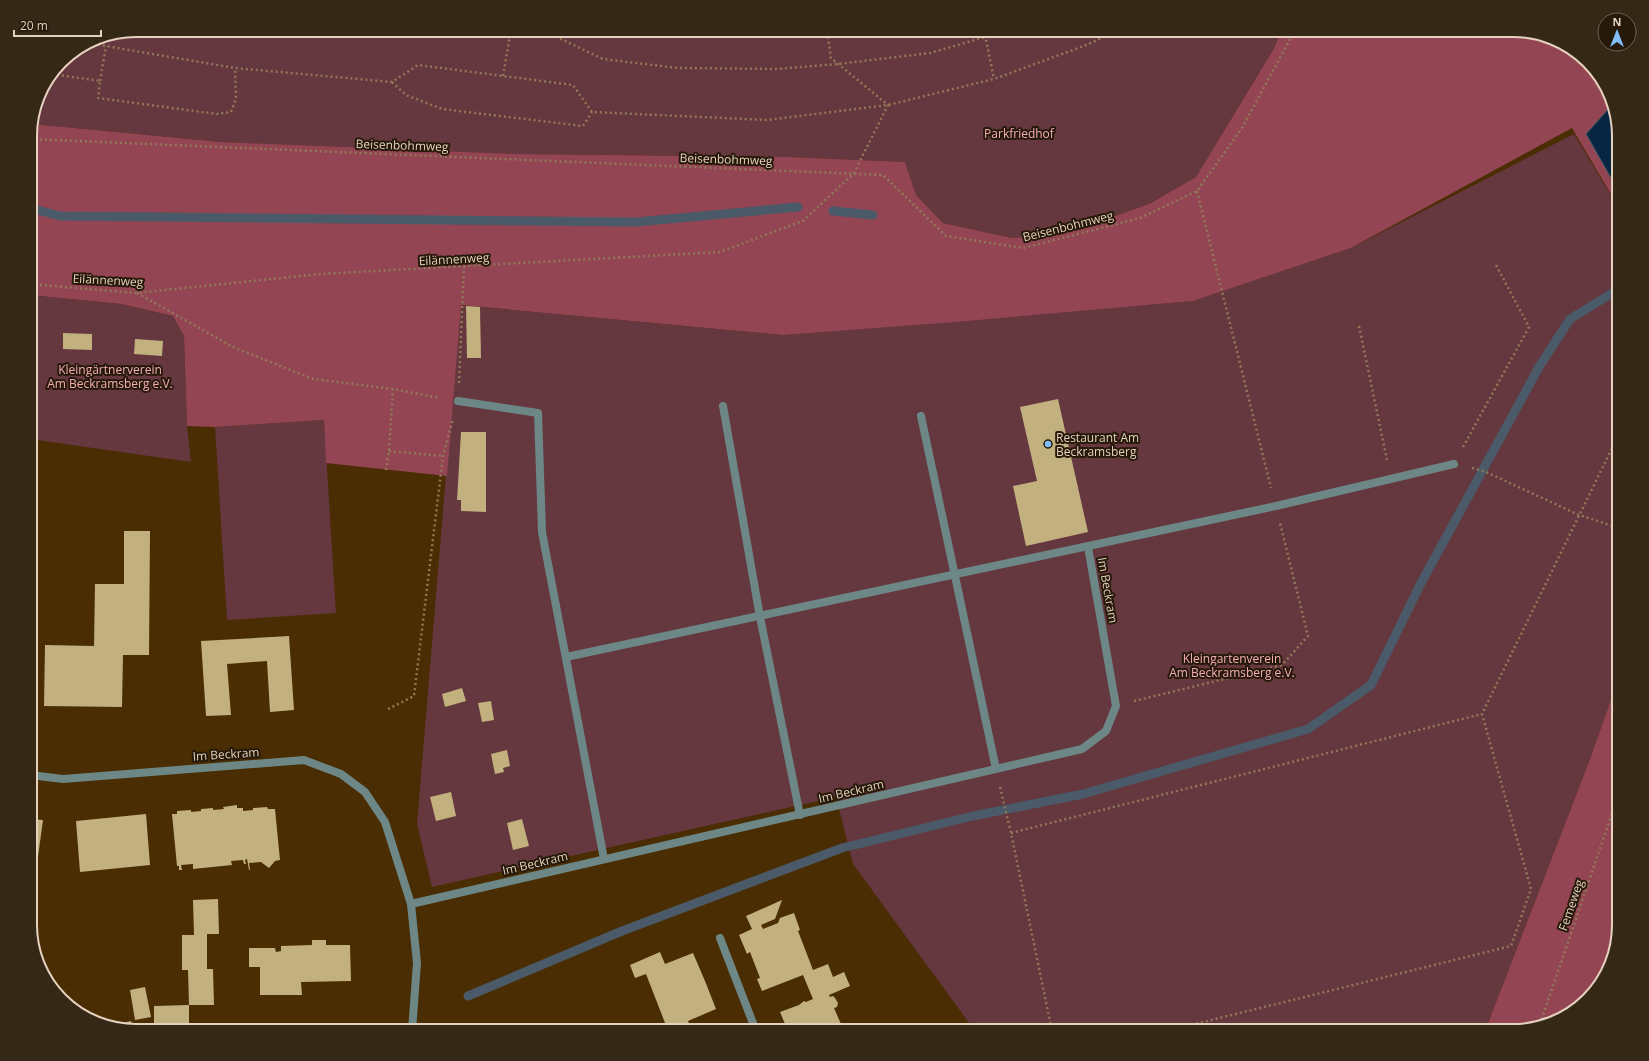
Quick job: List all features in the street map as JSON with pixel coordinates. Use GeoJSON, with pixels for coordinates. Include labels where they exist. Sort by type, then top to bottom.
{"type":"FeatureCollection","features":[{"type":"Feature","properties":{"kind":"street"},"geometry":{"type":"LineString","coordinates":[[458,401],[538,413],[542,532],[604,859]]}},
{"type":"Feature","properties":{"kind":"street"},"geometry":{"type":"LineString","coordinates":[[723,406],[760,617],[800,815]]}},
{"type":"Feature","properties":{"kind":"street"},"geometry":{"type":"LineString","coordinates":[[921,416],[996,768]]}},
{"type":"Feature","properties":{"kind":"street"},"geometry":{"type":"LineString","coordinates":[[566,657],[1088,547],[1276,506],[1454,464]]}},
{"type":"Feature","properties":{"kind":"street","name":"Im Beckram"},"geometry":{"type":"LineString","coordinates":[[411,904],[1082,749],[1106,731],[1116,706],[1088,547]]}},
{"type":"Feature","properties":{"kind":"street","name":"Im Beckram"},"geometry":{"type":"LineString","coordinates":[[37,776],[63,779],[304,760],[341,774],[365,792],[385,822],[411,904],[417,963],[413,1024]]}},
{"type":"Feature","properties":{"kind":"street"},"geometry":{"type":"LineString","coordinates":[[720,938],[753,1024]]}},
{"type":"Feature","properties":{"kind":"path"},"geometry":{"type":"LineString","coordinates":[[503,76],[510,37]]}},
{"type":"Feature","properties":{"kind":"path"},"geometry":{"type":"LineString","coordinates":[[557,37],[603,59],[678,68],[777,69],[838,64],[930,52],[985,37],[994,79]]}},
{"type":"Feature","properties":{"kind":"path"},"geometry":{"type":"LineString","coordinates":[[828,37],[831,58],[888,105]]}},
{"type":"Feature","properties":{"kind":"path"},"geometry":{"type":"LineString","coordinates":[[592,112],[767,120],[888,105],[994,79],[1084,46],[1103,37]]}},
{"type":"Feature","properties":{"kind":"path","name":"Beisenbohmweg"},"geometry":{"type":"LineString","coordinates":[[37,139],[883,175],[946,236],[1023,248],[1140,218],[1197,191],[1242,128],[1290,37]]}},
{"type":"Feature","properties":{"kind":"path"},"geometry":{"type":"LineString","coordinates":[[98,45],[235,68],[392,82],[406,95],[442,109],[582,126],[592,112]]}},
{"type":"Feature","properties":{"kind":"path"},"geometry":{"type":"LineString","coordinates":[[106,46],[98,98],[217,114],[231,112],[236,99],[235,68]]}},
{"type":"Feature","properties":{"kind":"path"},"geometry":{"type":"LineString","coordinates":[[392,82],[418,65],[573,85],[592,112]]}},
{"type":"Feature","properties":{"kind":"path"},"geometry":{"type":"LineString","coordinates":[[58,75],[100,81]]}},
{"type":"Feature","properties":{"kind":"path"},"geometry":{"type":"LineString","coordinates":[[854,173],[888,105]]}},
{"type":"Feature","properties":{"kind":"path","name":"Eilännenweg"},"geometry":{"type":"LineString","coordinates":[[37,285],[136,293],[320,274],[720,252],[803,221],[854,173]]}},
{"type":"Feature","properties":{"kind":"path"},"geometry":{"type":"LineString","coordinates":[[1454,464],[1529,327],[1496,264]]}},
{"type":"Feature","properties":{"kind":"path"},"geometry":{"type":"LineString","coordinates":[[388,709],[414,696],[443,456],[458,401],[464,267]]}},
{"type":"Feature","properties":{"kind":"path"},"geometry":{"type":"LineString","coordinates":[[136,293],[233,347],[313,379],[394,389],[458,401]]}},
{"type":"Feature","properties":{"kind":"path"},"geometry":{"type":"LineString","coordinates":[[1359,326],[1391,478]]}},
{"type":"Feature","properties":{"kind":"path"},"geometry":{"type":"LineString","coordinates":[[386,470],[394,389]]}},
{"type":"Feature","properties":{"kind":"path"},"geometry":{"type":"LineString","coordinates":[[1195,1024],[1511,946],[1531,890],[1482,714],[1612,448]]}},
{"type":"Feature","properties":{"kind":"path"},"geometry":{"type":"LineString","coordinates":[[389,450],[443,456]]}},
{"type":"Feature","properties":{"kind":"path"},"geometry":{"type":"LineString","coordinates":[[1468,467],[1486,472],[1579,515],[1612,526]]}},
{"type":"Feature","properties":{"kind":"path"},"geometry":{"type":"LineString","coordinates":[[1011,833],[1482,714]]}},
{"type":"Feature","properties":{"kind":"path"},"geometry":{"type":"LineString","coordinates":[[1001,796],[1011,833],[1051,1024]]}},
{"type":"Feature","properties":{"kind":"path","name":"Femeweg"},"geometry":{"type":"LineString","coordinates":[[1541,1020],[1612,813]]}},
{"type":"Feature","properties":{"kind":"green space","name":"Parkfriedhof"},"geometry":{"type":"Polygon","coordinates":[[[129,37],[1279,37],[1273,50],[1196,177],[1149,204],[1068,233],[1012,238],[943,223],[916,195],[905,162],[788,157],[518,154],[221,142],[38,125],[40,110],[50,86],[71,61],[86,50],[104,42],[129,37]]]}},
{"type":"Feature","properties":{"kind":"green space","name":"Kleingartenverein Am Beckramsberg e.V."},"geometry":{"type":"Polygon","coordinates":[[[1574,134],[1612,197],[1612,697],[1590,759],[1488,1024],[970,1024],[853,864],[836,797],[432,887],[417,824],[460,305],[783,335],[1193,301],[1351,248],[1574,134]]]}},
{"type":"Feature","properties":{"kind":"green space","name":"Kleingärtnerverein Am Beckramsberg e.V."},"geometry":{"type":"Polygon","coordinates":[[[37,296],[121,304],[173,316],[184,336],[187,426],[191,462],[37,440],[37,296]]]}},
{"type":"Feature","properties":{"kind":"green space"},"geometry":{"type":"Polygon","coordinates":[[[324,420],[336,613],[227,620],[215,427],[324,420]]]}},
{"type":"Feature","properties":{"kind":"shaded area"},"geometry":{"type":"Polygon","coordinates":[[[1279,37],[1520,37],[1545,42],[1557,47],[1578,61],[1588,71],[1602,92],[1609,110],[1612,136],[1612,196],[1572,128],[1351,248],[1193,301],[955,322],[783,335],[461,305],[447,476],[326,463],[324,420],[215,427],[187,426],[184,336],[173,316],[121,304],[37,296],[38,125],[221,142],[518,154],[788,157],[905,162],[916,195],[943,223],[1012,238],[1068,233],[1149,204],[1196,177],[1273,50],[1279,37]]]}},
{"type":"Feature","properties":{"kind":"shaded area"},"geometry":{"type":"Polygon","coordinates":[[[1612,697],[1612,925],[1609,951],[1599,975],[1588,990],[1578,1000],[1563,1011],[1539,1021],[1513,1024],[1488,1024],[1590,759],[1612,697]]]}},
{"type":"Feature","properties":{"kind":"water"},"geometry":{"type":"Polygon","coordinates":[[[1608,109],[1612,136],[1612,180],[1586,134],[1608,109]]]}},
{"type":"Feature","properties":{"kind":"building"},"geometry":{"type":"Polygon","coordinates":[[[466,306],[480,307],[481,358],[467,358],[466,306]]]}},
{"type":"Feature","properties":{"kind":"building"},"geometry":{"type":"Polygon","coordinates":[[[63,333],[92,334],[92,350],[63,349],[63,333]]]}},
{"type":"Feature","properties":{"kind":"building"},"geometry":{"type":"Polygon","coordinates":[[[135,339],[163,341],[162,356],[134,354],[135,339]]]}},
{"type":"Feature","properties":{"kind":"building","name":"Restaurant Am Beckramsberg"},"geometry":{"type":"Polygon","coordinates":[[[1058,399],[1088,532],[1026,546],[1013,486],[1037,481],[1020,407],[1058,399]]]}},
{"type":"Feature","properties":{"kind":"building"},"geometry":{"type":"Polygon","coordinates":[[[461,432],[486,432],[486,512],[461,511],[461,500],[457,500],[461,432]]]}},
{"type":"Feature","properties":{"kind":"building"},"geometry":{"type":"Polygon","coordinates":[[[124,531],[150,531],[149,655],[123,655],[122,707],[44,706],[45,645],[94,646],[95,584],[124,584],[124,531]]]}},
{"type":"Feature","properties":{"kind":"building"},"geometry":{"type":"Polygon","coordinates":[[[289,636],[294,710],[270,712],[267,661],[227,664],[231,715],[206,716],[201,641],[289,636]]]}},
{"type":"Feature","properties":{"kind":"building"},"geometry":{"type":"Polygon","coordinates":[[[462,688],[466,701],[445,707],[442,694],[462,688]]]}},
{"type":"Feature","properties":{"kind":"building"},"geometry":{"type":"Polygon","coordinates":[[[491,701],[494,720],[482,722],[478,703],[491,701]]]}},
{"type":"Feature","properties":{"kind":"building"},"geometry":{"type":"Polygon","coordinates":[[[507,750],[510,766],[503,768],[504,772],[495,774],[491,754],[507,750]]]}},
{"type":"Feature","properties":{"kind":"building"},"geometry":{"type":"Polygon","coordinates":[[[451,792],[456,816],[436,821],[430,797],[451,792]]]}},
{"type":"Feature","properties":{"kind":"building"},"geometry":{"type":"Polygon","coordinates":[[[237,805],[237,808],[243,808],[243,811],[253,810],[253,808],[267,807],[268,809],[275,809],[280,860],[275,861],[269,868],[261,862],[249,863],[250,870],[247,859],[245,860],[246,864],[244,864],[243,860],[231,861],[232,865],[193,869],[193,864],[181,865],[182,870],[179,870],[179,866],[177,866],[172,814],[177,814],[177,811],[191,810],[191,812],[201,811],[201,809],[224,809],[223,807],[237,805]]]}},
{"type":"Feature","properties":{"kind":"building"},"geometry":{"type":"Polygon","coordinates":[[[146,814],[150,865],[80,872],[76,821],[146,814]]]}},
{"type":"Feature","properties":{"kind":"building"},"geometry":{"type":"Polygon","coordinates":[[[522,819],[529,846],[513,850],[507,823],[522,819]]]}},
{"type":"Feature","properties":{"kind":"building"},"geometry":{"type":"Polygon","coordinates":[[[37,820],[43,820],[37,864],[37,820]]]}},
{"type":"Feature","properties":{"kind":"building"},"geometry":{"type":"Polygon","coordinates":[[[218,899],[219,934],[207,934],[207,969],[213,969],[214,1005],[189,1005],[188,970],[182,970],[182,935],[194,935],[193,900],[218,899]]]}},
{"type":"Feature","properties":{"kind":"building"},"geometry":{"type":"Polygon","coordinates":[[[782,900],[775,919],[761,925],[763,929],[778,923],[780,918],[794,913],[800,930],[798,931],[813,970],[828,964],[833,977],[844,972],[850,986],[829,995],[830,997],[833,996],[838,1003],[837,1007],[834,1008],[841,1024],[785,1024],[780,1012],[799,1005],[804,1001],[806,1002],[813,999],[803,975],[762,991],[757,979],[760,978],[750,952],[747,954],[739,935],[752,929],[746,916],[782,900]]]}},
{"type":"Feature","properties":{"kind":"building"},"geometry":{"type":"Polygon","coordinates":[[[312,940],[326,940],[326,945],[350,945],[351,981],[301,982],[302,995],[260,995],[260,967],[249,967],[249,948],[275,948],[276,952],[281,951],[281,946],[312,945],[312,940]]]}},
{"type":"Feature","properties":{"kind":"building"},"geometry":{"type":"Polygon","coordinates":[[[660,952],[665,964],[693,953],[716,1009],[688,1021],[689,1024],[665,1024],[646,974],[635,978],[630,965],[660,952]]]}},
{"type":"Feature","properties":{"kind":"building"},"geometry":{"type":"Polygon","coordinates":[[[145,987],[151,1017],[135,1020],[130,990],[145,987]]]}},
{"type":"Feature","properties":{"kind":"building"},"geometry":{"type":"Polygon","coordinates":[[[189,1005],[189,1024],[154,1024],[154,1006],[189,1005]]]}},
{"type":"Feature","properties":{"kind":"building"},"geometry":{"type":"Polygon","coordinates":[[[131,1021],[132,1024],[123,1023],[131,1021]]]}},
{"type":"Feature","properties":{"kind":"waterway"},"geometry":{"type":"LineString","coordinates":[[37,210],[60,216],[636,222],[798,207]]}},
{"type":"Feature","properties":{"kind":"waterway"},"geometry":{"type":"LineString","coordinates":[[833,211],[873,215]]}},
{"type":"Feature","properties":{"kind":"waterway"},"geometry":{"type":"LineString","coordinates":[[468,996],[622,931],[842,848],[973,816],[1083,794],[1308,729],[1371,685],[1421,583],[1539,367],[1570,319],[1612,293]]}},
{"type":"Feature","properties":{"kind":"place","name":"Restaurant Am Beckramsberg"},"geometry":{"type":"Point","coordinates":[1048,444]}}]}
